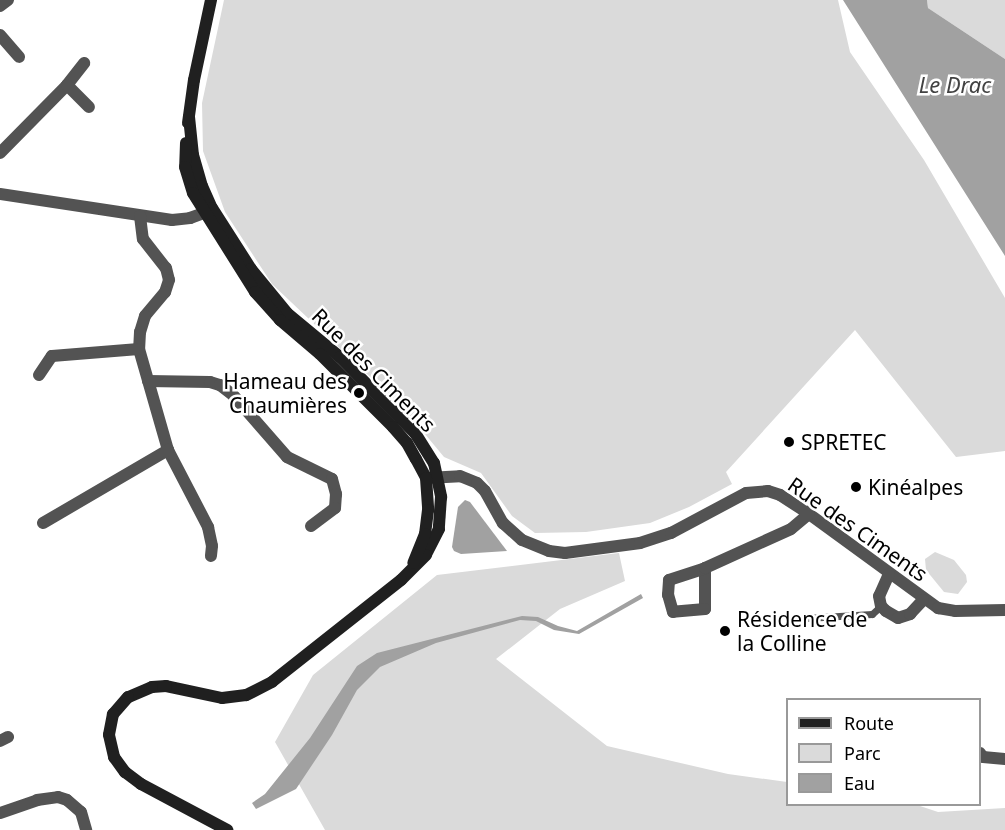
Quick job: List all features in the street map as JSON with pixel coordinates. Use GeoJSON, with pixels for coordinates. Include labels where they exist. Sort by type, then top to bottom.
{"type":"FeatureCollection","features":[{"type":"Feature","properties":{"kind":"main road","name":"Rue des Ciments"},"geometry":{"type":"LineString","coordinates":[[211,0],[194,80],[189,117],[193,155],[208,211],[264,303],[393,427],[432,477]]}},
{"type":"Feature","properties":{"kind":"main road"},"geometry":{"type":"LineString","coordinates":[[227,830],[141,784],[125,772],[114,757],[109,735],[113,714],[128,697],[152,687],[166,686],[222,698],[259,690],[409,572],[425,534],[432,477]]}},
{"type":"Feature","properties":{"kind":"street"},"geometry":{"type":"LineString","coordinates":[[0,6],[8,0]]}},
{"type":"Feature","properties":{"kind":"street"},"geometry":{"type":"LineString","coordinates":[[0,35],[19,57]]}},
{"type":"Feature","properties":{"kind":"street"},"geometry":{"type":"LineString","coordinates":[[0,153],[67,86],[84,63]]}},
{"type":"Feature","properties":{"kind":"street"},"geometry":{"type":"LineString","coordinates":[[67,86],[89,107]]}},
{"type":"Feature","properties":{"kind":"street"},"geometry":{"type":"LineString","coordinates":[[0,194],[172,220],[190,219],[208,211]]}},
{"type":"Feature","properties":{"kind":"street"},"geometry":{"type":"LineString","coordinates":[[140,216],[143,239],[166,268],[169,280],[165,292],[145,316],[140,332],[139,349],[168,450],[208,527],[212,546],[211,556]]}},
{"type":"Feature","properties":{"kind":"street"},"geometry":{"type":"LineString","coordinates":[[39,375],[52,356],[139,349]]}},
{"type":"Feature","properties":{"kind":"street"},"geometry":{"type":"LineString","coordinates":[[148,381],[210,381],[220,385],[233,395],[287,457],[332,479],[336,494],[335,508],[311,526]]}},
{"type":"Feature","properties":{"kind":"street"},"geometry":{"type":"LineString","coordinates":[[43,523],[168,450]]}},
{"type":"Feature","properties":{"kind":"street","name":"Rue des Ciments"},"geometry":{"type":"LineString","coordinates":[[432,477],[459,476],[477,483],[512,532],[522,540],[549,551],[588,552],[640,543],[671,533],[746,493],[757,490],[780,495],[924,600],[945,610],[1005,610]]}},
{"type":"Feature","properties":{"kind":"street"},"geometry":{"type":"LineString","coordinates":[[705,568],[791,529],[808,514]]}},
{"type":"Feature","properties":{"kind":"street"},"geometry":{"type":"LineString","coordinates":[[889,574],[879,596],[881,606],[898,618],[910,614],[924,600]]}},
{"type":"Feature","properties":{"kind":"street"},"geometry":{"type":"LineString","coordinates":[[981,754],[983,757],[1005,759]]}},
{"type":"Feature","properties":{"kind":"street"},"geometry":{"type":"LineString","coordinates":[[0,813],[37,800],[58,797],[67,800],[81,812],[86,830]]}},
{"type":"Feature","properties":{"kind":"lane"},"geometry":{"type":"LineString","coordinates":[[807,618],[872,614],[881,606]]}},
{"type":"Feature","properties":{"kind":"green space"},"geometry":{"type":"Polygon","coordinates":[[[224,0],[838,0],[850,52],[924,160],[1005,298],[1005,451],[956,457],[855,330],[726,472],[732,484],[689,507],[650,523],[586,532],[535,533],[512,516],[481,473],[444,457],[405,410],[272,284],[225,212],[203,151],[202,103],[224,0]]]}},
{"type":"Feature","properties":{"kind":"green space"},"geometry":{"type":"Polygon","coordinates":[[[927,0],[1005,0],[1005,59],[928,8],[927,0]]]}},
{"type":"Feature","properties":{"kind":"green space"},"geometry":{"type":"Polygon","coordinates":[[[935,552],[954,560],[966,575],[967,582],[958,594],[944,592],[926,570],[925,559],[935,552]]]}},
{"type":"Feature","properties":{"kind":"green space"},"geometry":{"type":"Polygon","coordinates":[[[619,553],[625,581],[560,609],[496,659],[607,746],[728,774],[786,782],[786,806],[920,806],[938,812],[1005,808],[1005,830],[325,830],[275,742],[313,675],[437,575],[619,553]]]}},
{"type":"Feature","properties":{"kind":"water","name":"Le Drac"},"geometry":{"type":"Polygon","coordinates":[[[843,0],[927,0],[928,8],[1005,59],[1005,256],[843,0]]]}},
{"type":"Feature","properties":{"kind":"water"},"geometry":{"type":"Polygon","coordinates":[[[465,500],[470,502],[507,551],[461,554],[454,551],[452,547],[458,507],[465,500]]]}},
{"type":"Feature","properties":{"kind":"water"},"geometry":{"type":"Polygon","coordinates":[[[641,594],[643,598],[579,634],[554,630],[536,621],[520,620],[436,643],[380,667],[357,690],[332,735],[296,789],[256,809],[252,803],[265,794],[310,738],[357,666],[377,653],[522,616],[538,617],[577,631],[641,594]]]}},
{"type":"Feature","properties":{"kind":"place","name":"Hameau des Chaumières"},"geometry":{"type":"Point","coordinates":[359,393]}},
{"type":"Feature","properties":{"kind":"place","name":"SPRETEC"},"geometry":{"type":"Point","coordinates":[789,442]}},
{"type":"Feature","properties":{"kind":"place","name":"Kinéalpes"},"geometry":{"type":"Point","coordinates":[856,487]}},
{"type":"Feature","properties":{"kind":"place","name":"Résidence de la Colline"},"geometry":{"type":"Point","coordinates":[725,631]}}]}
